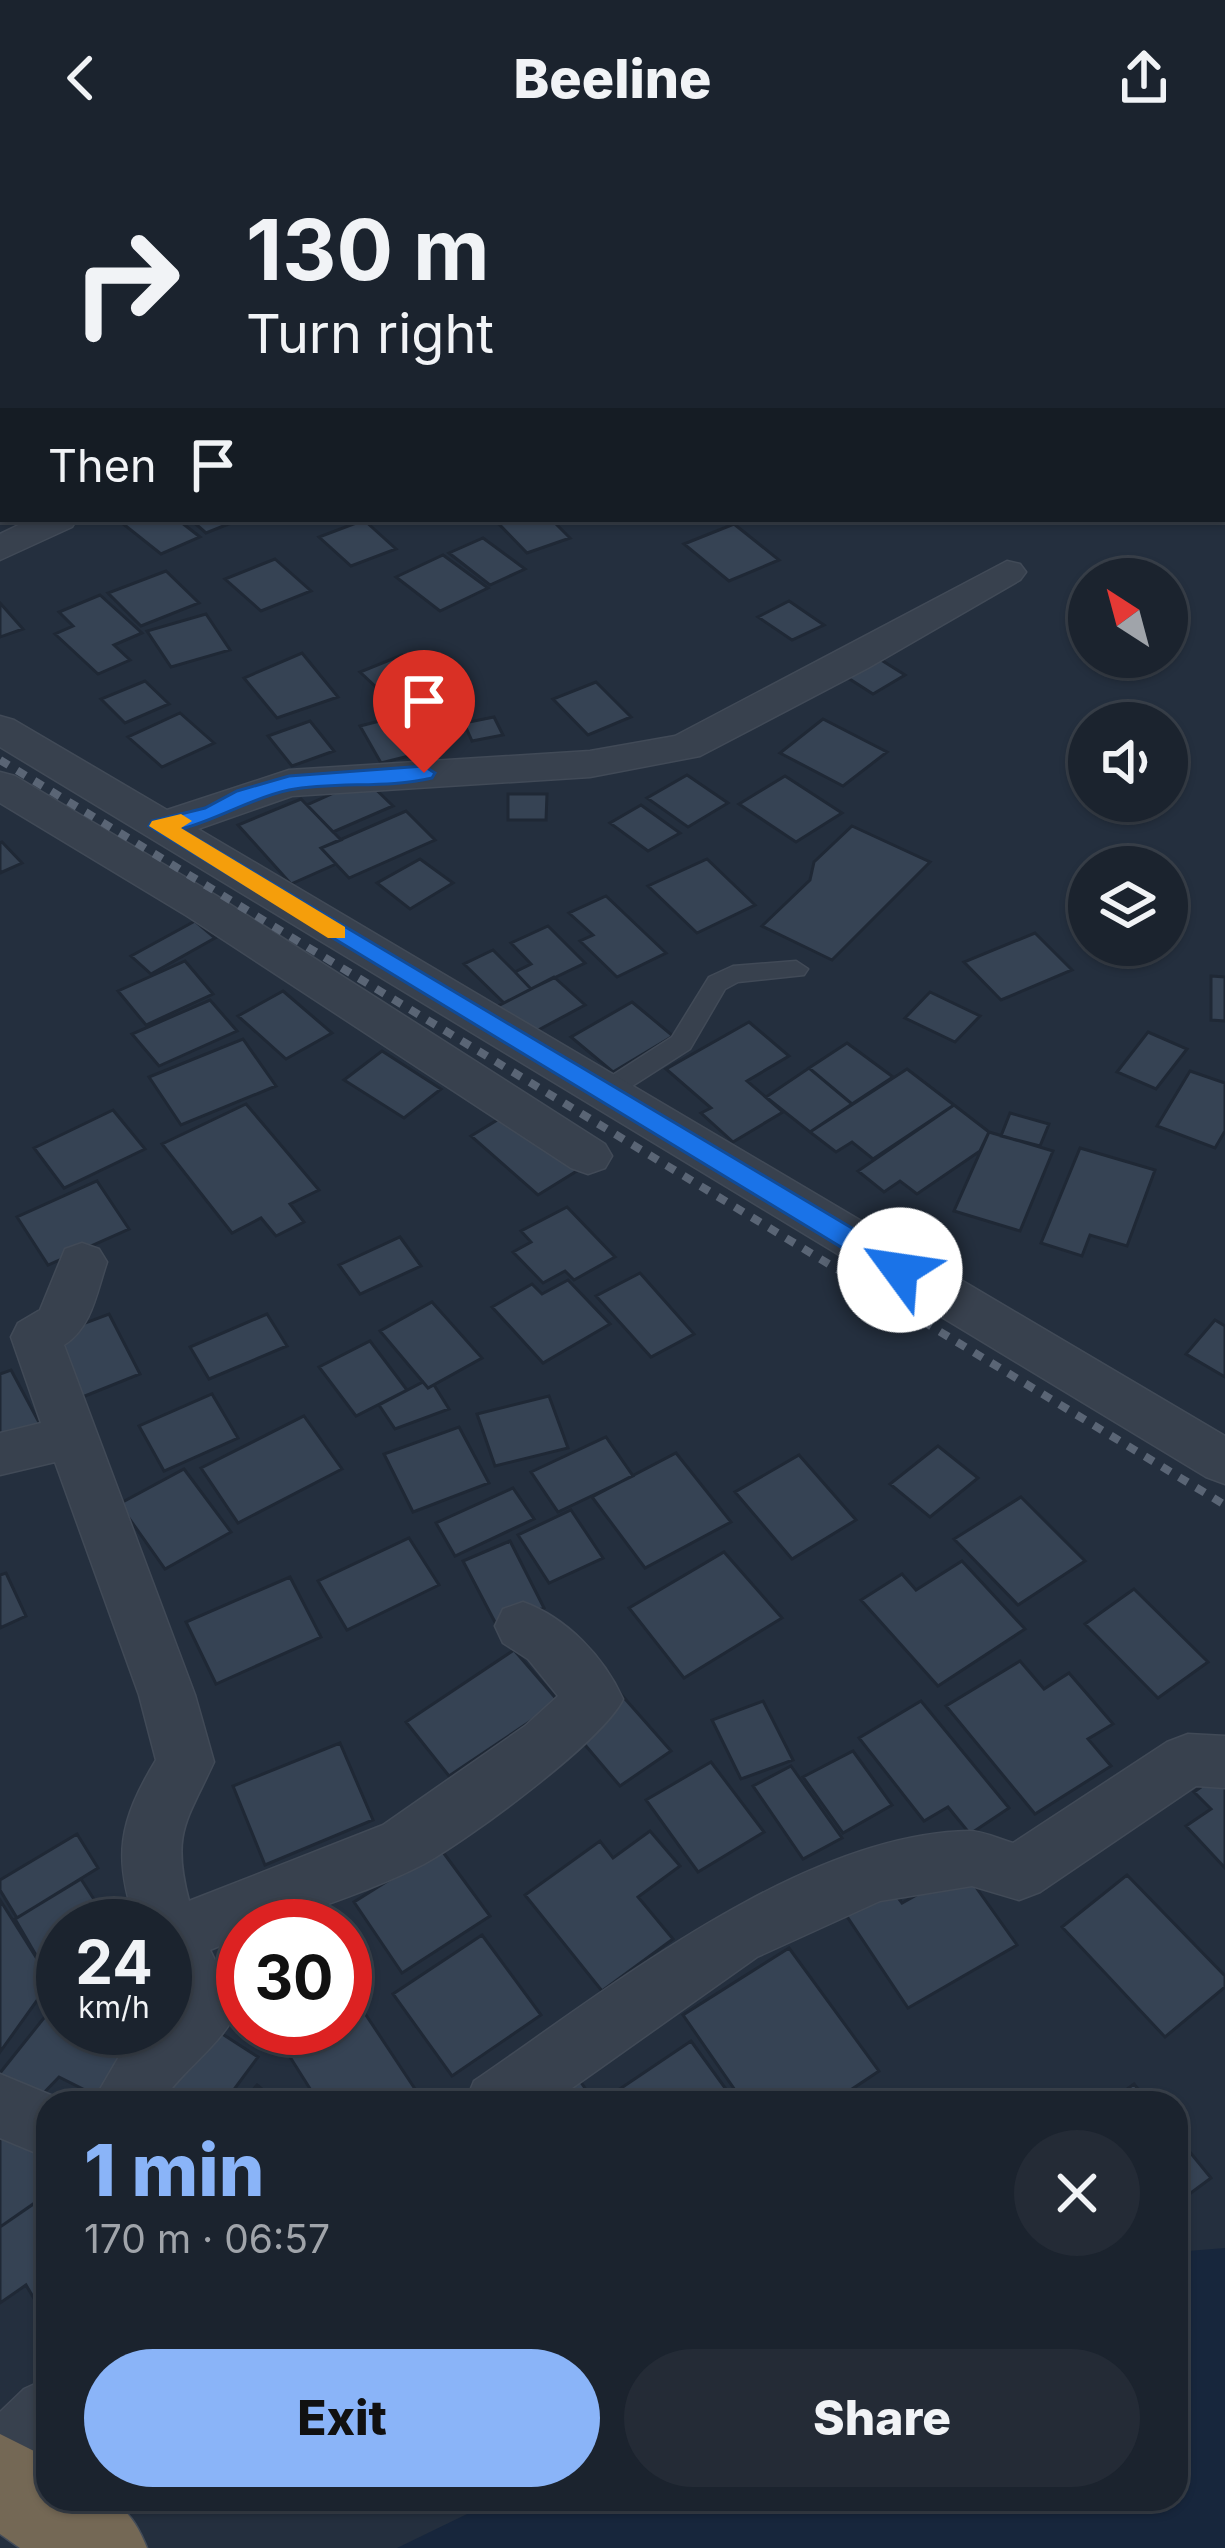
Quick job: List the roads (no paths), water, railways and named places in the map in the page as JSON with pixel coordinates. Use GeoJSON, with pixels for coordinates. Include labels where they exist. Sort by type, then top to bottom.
{"type":"FeatureCollection","features":[{"type":"Feature","properties":{"kind":"highway"},"geometry":{"type":"LineString","coordinates":[[0,2480],[36,2504]]}},
{"type":"Feature","properties":{"kind":"highway"},"geometry":{"type":"LineString","coordinates":[[46,2511],[100,2548]]}},
{"type":"Feature","properties":{"kind":"street"},"geometry":{"type":"LineString","coordinates":[[0,549],[53,522]]}},
{"type":"Feature","properties":{"kind":"street"},"geometry":{"type":"LineString","coordinates":[[160,826],[212,814],[245,796],[289,783],[590,764],[686,747],[854,660],[1007,572]]}},
{"type":"Feature","properties":{"kind":"street"},"geometry":{"type":"LineString","coordinates":[[0,729],[1225,1462]]}},
{"type":"Feature","properties":{"kind":"street"},"geometry":{"type":"LineString","coordinates":[[0,785],[202,906],[588,1156]]}},
{"type":"Feature","properties":{"kind":"street"},"geometry":{"type":"LineString","coordinates":[[82,1262],[61,1322],[37,1337],[167,1695],[185,1762],[152,1827],[157,1899]]}},
{"type":"Feature","properties":{"kind":"street"},"geometry":{"type":"LineString","coordinates":[[0,1454],[72,1437]]}},
{"type":"Feature","properties":{"kind":"street"},"geometry":{"type":"LineString","coordinates":[[192,1928],[404,1844],[545,1744],[596,1699],[548,1642],[523,1626]]}},
{"type":"Feature","properties":{"kind":"street"},"geometry":{"type":"LineString","coordinates":[[514,2091],[735,1937],[874,1874],[972,1858],[1018,1872],[1188,1760],[1225,1762]]}},
{"type":"Feature","properties":{"kind":"street"},"geometry":{"type":"LineString","coordinates":[[192,1977],[207,2008],[192,2022]]}},
{"type":"Feature","properties":{"kind":"street"},"geometry":{"type":"LineString","coordinates":[[132,2091],[156,2055]]}},
{"type":"Feature","properties":{"kind":"street"},"geometry":{"type":"LineString","coordinates":[[0,2106],[36,2121]]}},
{"type":"Feature","properties":{"kind":"street"},"geometry":{"type":"LineString","coordinates":[[0,2462],[36,2425]]}},
{"type":"Feature","properties":{"kind":"lane"},"geometry":{"type":"LineString","coordinates":[[603,1094],[681,1042],[717,983],[734,974],[796,969]]}},
{"type":"Feature","properties":{"kind":"water"},"geometry":{"type":"Polygon","coordinates":[[[1225,2248],[1225,2548],[397,2548],[473,2511],[1188,2511],[1188,2251],[1225,2248]]]}},
{"type":"Feature","properties":{"kind":"railway"},"geometry":{"type":"LineString","coordinates":[[0,760],[1225,1505]]}}]}
